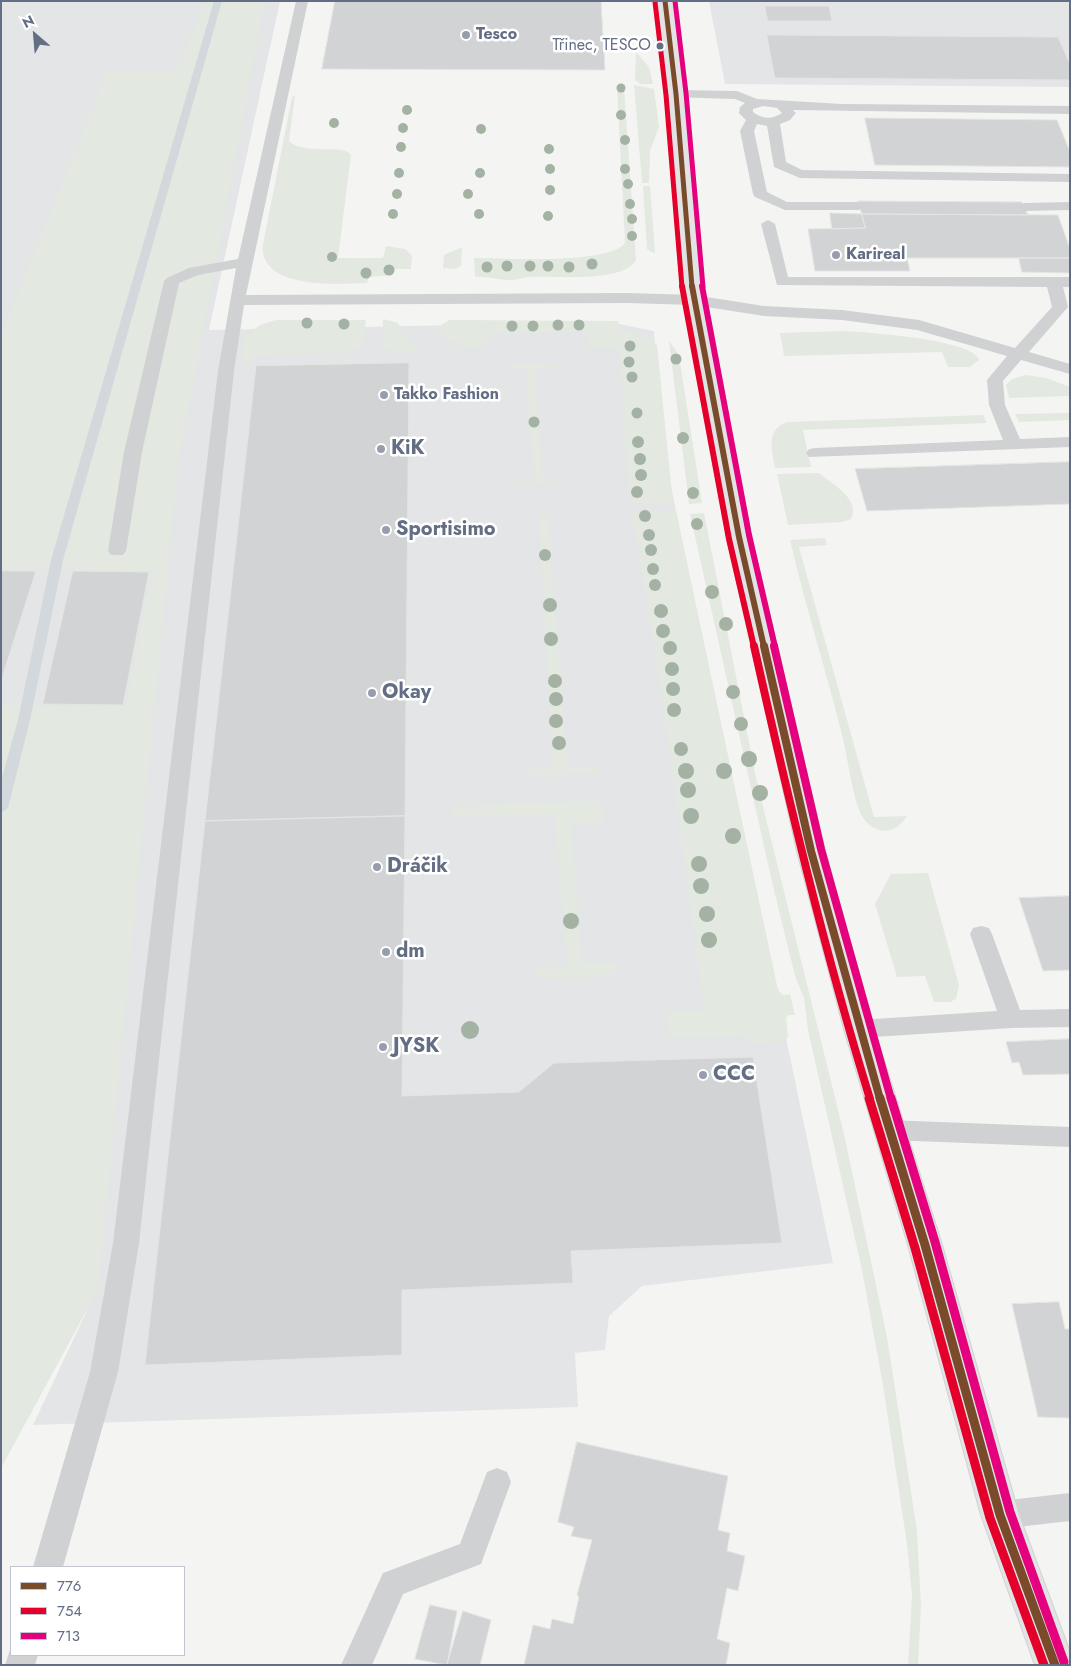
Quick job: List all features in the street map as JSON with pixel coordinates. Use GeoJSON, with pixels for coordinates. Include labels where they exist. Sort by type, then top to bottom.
{"type":"FeatureCollection","features":[{"type":"Feature","properties":{"kind":"main road"},"geometry":{"type":"LineString","coordinates":[[666,1],[676,94],[688,255],[694,300],[739,538],[811,851],[859,1029],[888,1130],[925,1245],[1000,1515],[1055,1665]]}},
{"type":"Feature","properties":{"kind":"lane"},"geometry":{"type":"LineString","coordinates":[[48,1566],[104,1372],[126,1243],[226,370],[237,300],[302,1]]}},
{"type":"Feature","properties":{"kind":"lane"},"geometry":{"type":"LineString","coordinates":[[676,94],[737,95],[755,103],[768,102],[784,110],[842,108],[1070,110]]}},
{"type":"Feature","properties":{"kind":"lane"},"geometry":{"type":"LineString","coordinates":[[755,103],[745,110],[748,116],[753,119],[773,122]]}},
{"type":"Feature","properties":{"kind":"lane"},"geometry":{"type":"LineString","coordinates":[[773,122],[784,110]]}},
{"type":"Feature","properties":{"kind":"lane"},"geometry":{"type":"LineString","coordinates":[[753,119],[747,131],[760,194],[785,206],[859,206]]}},
{"type":"Feature","properties":{"kind":"lane"},"geometry":{"type":"LineString","coordinates":[[773,122],[779,164],[800,174],[1070,178]]}},
{"type":"Feature","properties":{"kind":"lane"},"geometry":{"type":"LineString","coordinates":[[1024,207],[1070,206]]}},
{"type":"Feature","properties":{"kind":"lane"},"geometry":{"type":"LineString","coordinates":[[768,224],[782,282],[1062,282],[1060,307],[1043,329],[1018,352],[995,380],[997,405],[1014,445]]}},
{"type":"Feature","properties":{"kind":"lane"},"geometry":{"type":"LineString","coordinates":[[117,551],[133,452],[172,281],[194,272],[245,262]]}},
{"type":"Feature","properties":{"kind":"lane"},"geometry":{"type":"LineString","coordinates":[[237,300],[617,298],[694,300],[764,311],[842,315],[919,325],[1018,352],[1070,369]]}},
{"type":"Feature","properties":{"kind":"lane"},"geometry":{"type":"LineString","coordinates":[[815,453],[1070,442]]}},
{"type":"Feature","properties":{"kind":"lane"},"geometry":{"type":"LineString","coordinates":[[981,934],[1012,1019]]}},
{"type":"Feature","properties":{"kind":"lane"},"geometry":{"type":"LineString","coordinates":[[859,1029],[1012,1019],[1070,1018]]}},
{"type":"Feature","properties":{"kind":"lane"},"geometry":{"type":"LineString","coordinates":[[888,1130],[1070,1137]]}},
{"type":"Feature","properties":{"kind":"lane"},"geometry":{"type":"LineString","coordinates":[[356,1665],[392,1583],[471,1554],[497,1482]]}},
{"type":"Feature","properties":{"kind":"lane"},"geometry":{"type":"LineString","coordinates":[[1000,1515],[1070,1507]]}},
{"type":"Feature","properties":{"kind":"shaded area"},"geometry":{"type":"Polygon","coordinates":[[[1,1],[280,1],[209,330],[609,322],[654,331],[664,453],[833,1263],[642,1286],[609,1316],[605,1350],[575,1353],[578,1407],[33,1425],[91,1302],[1,1468],[1,1]]]}},
{"type":"Feature","properties":{"kind":"shaded area"},"geometry":{"type":"Polygon","coordinates":[[[206,1],[265,1],[178,463],[98,1289],[1,1468],[1,706],[126,706],[152,571],[1,569],[1,335],[108,70],[176,71],[206,1]]]}},
{"type":"Feature","properties":{"kind":"shaded area"},"geometry":{"type":"Polygon","coordinates":[[[709,1],[1070,1],[1070,87],[725,84],[709,1]]]}},
{"type":"Feature","properties":{"kind":"shaded area"},"geometry":{"type":"Polygon","coordinates":[[[636,52],[649,67],[653,84],[640,84],[635,80],[636,52]]]}},
{"type":"Feature","properties":{"kind":"shaded area"},"geometry":{"type":"Polygon","coordinates":[[[634,85],[654,89],[659,127],[650,151],[649,183],[642,183],[634,85]]]}},
{"type":"Feature","properties":{"kind":"shaded area"},"geometry":{"type":"Polygon","coordinates":[[[617,88],[624,88],[636,260],[629,268],[586,277],[528,277],[509,280],[475,277],[474,258],[554,259],[578,257],[598,255],[615,250],[625,243],[617,88]]]}},
{"type":"Feature","properties":{"kind":"shaded area"},"geometry":{"type":"Polygon","coordinates":[[[295,96],[289,141],[304,148],[340,150],[351,155],[338,258],[383,258],[386,246],[405,249],[412,256],[411,269],[395,269],[392,275],[369,277],[367,283],[320,283],[286,277],[273,270],[265,259],[263,244],[292,97],[295,96]]]}},
{"type":"Feature","properties":{"kind":"shaded area"},"geometry":{"type":"Polygon","coordinates":[[[643,186],[650,186],[655,252],[653,253],[647,249],[643,186]]]}},
{"type":"Feature","properties":{"kind":"shaded area"},"geometry":{"type":"Polygon","coordinates":[[[462,247],[461,266],[454,269],[443,268],[444,255],[462,247]]]}},
{"type":"Feature","properties":{"kind":"shaded area"},"geometry":{"type":"Polygon","coordinates":[[[383,319],[398,323],[407,339],[421,351],[393,352],[383,346],[383,319]]]}},
{"type":"Feature","properties":{"kind":"shaded area"},"geometry":{"type":"Polygon","coordinates":[[[276,320],[366,320],[363,345],[350,353],[254,355],[252,363],[244,362],[242,358],[245,336],[260,325],[276,320]]]}},
{"type":"Feature","properties":{"kind":"shaded area"},"geometry":{"type":"Polygon","coordinates":[[[449,320],[618,321],[619,329],[644,336],[653,341],[657,345],[673,503],[630,503],[619,347],[589,348],[588,332],[488,334],[488,345],[475,348],[468,347],[452,342],[440,333],[437,328],[449,320]]]}},
{"type":"Feature","properties":{"kind":"shaded area"},"geometry":{"type":"Polygon","coordinates":[[[842,331],[893,335],[939,342],[973,353],[979,360],[970,367],[948,367],[942,352],[784,356],[780,333],[842,331]]]}},
{"type":"Feature","properties":{"kind":"shaded area"},"geometry":{"type":"Polygon","coordinates":[[[669,341],[677,352],[680,362],[702,503],[689,504],[669,341]]]}},
{"type":"Feature","properties":{"kind":"shaded area"},"geometry":{"type":"Polygon","coordinates":[[[510,364],[556,364],[561,366],[535,369],[543,481],[571,481],[571,484],[506,485],[534,481],[526,368],[501,368],[510,364]]]}},
{"type":"Feature","properties":{"kind":"shaded area"},"geometry":{"type":"Polygon","coordinates":[[[1026,375],[1046,378],[1070,387],[1070,396],[1009,398],[1006,385],[1012,379],[1026,375]]]}},
{"type":"Feature","properties":{"kind":"shaded area"},"geometry":{"type":"Polygon","coordinates":[[[1070,413],[1070,420],[1019,422],[1015,414],[1070,413]]]}},
{"type":"Feature","properties":{"kind":"shaded area"},"geometry":{"type":"Polygon","coordinates":[[[983,415],[987,423],[803,430],[811,467],[775,468],[772,447],[773,435],[776,429],[788,422],[983,415]]]}},
{"type":"Feature","properties":{"kind":"shaded area"},"geometry":{"type":"Polygon","coordinates":[[[819,473],[849,499],[853,512],[851,519],[842,522],[788,525],[777,474],[819,473]]]}},
{"type":"Feature","properties":{"kind":"shaded area"},"geometry":{"type":"Polygon","coordinates":[[[676,511],[778,990],[783,995],[790,994],[795,1015],[788,1015],[786,1019],[788,1037],[784,1042],[750,1044],[747,1036],[669,1038],[666,1012],[704,1011],[662,698],[631,512],[676,511]]]}},
{"type":"Feature","properties":{"kind":"shaded area"},"geometry":{"type":"Polygon","coordinates":[[[545,513],[548,515],[568,767],[599,767],[596,773],[531,775],[523,771],[553,768],[539,523],[539,516],[545,513]]]}},
{"type":"Feature","properties":{"kind":"shaded area"},"geometry":{"type":"Polygon","coordinates":[[[704,513],[756,778],[844,1134],[887,1337],[917,1531],[921,1606],[918,1665],[908,1665],[912,1595],[907,1544],[883,1385],[862,1270],[808,1030],[804,998],[795,976],[772,882],[690,514],[704,513]]]}},
{"type":"Feature","properties":{"kind":"shaded area"},"geometry":{"type":"Polygon","coordinates":[[[825,538],[827,545],[799,547],[874,817],[907,816],[897,827],[891,830],[879,830],[867,823],[859,808],[836,711],[790,540],[825,538]]]}},
{"type":"Feature","properties":{"kind":"shaded area"},"geometry":{"type":"Polygon","coordinates":[[[594,801],[603,809],[604,823],[571,824],[582,964],[617,964],[616,972],[610,976],[547,979],[536,974],[535,966],[567,965],[554,814],[454,816],[449,810],[453,806],[594,801]]]}},
{"type":"Feature","properties":{"kind":"shaded area"},"geometry":{"type":"Polygon","coordinates":[[[928,873],[959,985],[956,999],[950,1002],[934,1002],[925,976],[897,977],[875,904],[891,874],[928,873]]]}},
{"type":"Feature","properties":{"kind":"building","name":"Tesco"},"geometry":{"type":"Polygon","coordinates":[[[335,1],[601,1],[605,70],[322,69],[335,1]]]}},
{"type":"Feature","properties":{"kind":"building"},"geometry":{"type":"Polygon","coordinates":[[[765,6],[829,6],[832,21],[768,21],[765,6]]]}},
{"type":"Feature","properties":{"kind":"building"},"geometry":{"type":"Polygon","coordinates":[[[767,35],[1058,37],[1070,64],[1070,80],[775,78],[767,35]]]}},
{"type":"Feature","properties":{"kind":"building"},"geometry":{"type":"Polygon","coordinates":[[[865,118],[1057,120],[1070,152],[1070,167],[875,165],[865,118]]]}},
{"type":"Feature","properties":{"kind":"building"},"geometry":{"type":"Polygon","coordinates":[[[858,201],[1022,202],[1028,215],[862,214],[858,201]]]}},
{"type":"Feature","properties":{"kind":"building"},"geometry":{"type":"Polygon","coordinates":[[[830,213],[862,214],[865,228],[832,229],[830,213]]]}},
{"type":"Feature","properties":{"kind":"building"},"geometry":{"type":"Polygon","coordinates":[[[862,214],[1058,215],[1070,249],[1070,258],[907,258],[910,271],[815,271],[808,229],[865,228],[862,214]]]}},
{"type":"Feature","properties":{"kind":"building"},"geometry":{"type":"Polygon","coordinates":[[[1019,258],[1070,258],[1070,273],[1022,272],[1019,258]]]}},
{"type":"Feature","properties":{"kind":"building"},"geometry":{"type":"Polygon","coordinates":[[[409,363],[405,816],[205,821],[256,366],[409,363]]]}},
{"type":"Feature","properties":{"kind":"building"},"geometry":{"type":"Polygon","coordinates":[[[1070,462],[1070,504],[867,511],[855,469],[1070,462]]]}},
{"type":"Feature","properties":{"kind":"building"},"geometry":{"type":"Polygon","coordinates":[[[1,571],[36,571],[1,681],[1,571]]]}},
{"type":"Feature","properties":{"kind":"building"},"geometry":{"type":"Polygon","coordinates":[[[73,571],[149,572],[123,705],[43,704],[73,571]]]}},
{"type":"Feature","properties":{"kind":"building"},"geometry":{"type":"Polygon","coordinates":[[[405,816],[402,1096],[519,1092],[554,1063],[753,1057],[782,1243],[571,1251],[573,1283],[402,1290],[402,1355],[145,1365],[205,821],[405,816]]]}},
{"type":"Feature","properties":{"kind":"building"},"geometry":{"type":"Polygon","coordinates":[[[1070,896],[1070,970],[1043,971],[1019,898],[1070,896]]]}},
{"type":"Feature","properties":{"kind":"building"},"geometry":{"type":"Polygon","coordinates":[[[1070,1039],[1070,1074],[1023,1075],[1019,1062],[1012,1063],[1006,1042],[1070,1039]]]}},
{"type":"Feature","properties":{"kind":"building"},"geometry":{"type":"Polygon","coordinates":[[[1059,1302],[1065,1329],[1070,1329],[1070,1418],[1038,1417],[1012,1304],[1059,1302]]]}},
{"type":"Feature","properties":{"kind":"building"},"geometry":{"type":"Polygon","coordinates":[[[577,1442],[728,1476],[718,1530],[730,1533],[727,1551],[745,1556],[738,1591],[727,1588],[717,1639],[730,1643],[726,1665],[524,1665],[533,1625],[550,1629],[552,1619],[573,1624],[579,1597],[577,1595],[592,1540],[571,1536],[574,1527],[558,1522],[577,1442]]]}},
{"type":"Feature","properties":{"kind":"building"},"geometry":{"type":"Polygon","coordinates":[[[430,1605],[457,1611],[447,1665],[415,1659],[430,1605]]]}},
{"type":"Feature","properties":{"kind":"building"},"geometry":{"type":"Polygon","coordinates":[[[463,1611],[491,1620],[480,1665],[447,1665],[463,1611]]]}},
{"type":"Feature","properties":{"kind":"waterway"},"geometry":{"type":"LineString","coordinates":[[1,808],[24,720],[57,560],[218,1]]}},
{"type":"Feature","properties":{"kind":"transit line","name":"776"},"geometry":{"type":"LineString","coordinates":[[665,1],[676,94],[688,255],[694,300],[739,537],[811,851],[859,1029],[925,1245],[1000,1515],[1055,1665]]}},
{"type":"Feature","properties":{"kind":"transit line","name":"713"},"geometry":{"type":"LineString","coordinates":[[675,1],[686,93],[698,254],[704,298],[749,535],[821,849],[869,1026],[935,1242],[1010,1512],[1064,1662]]}},
{"type":"Feature","properties":{"kind":"transit line","name":"754"},"geometry":{"type":"LineString","coordinates":[[655,2],[666,95],[678,256],[684,302],[729,539],[801,853],[849,1032],[915,1248],[990,1518],[1044,1665]]}},
{"type":"Feature","properties":{"kind":"place","name":"Tesco"},"geometry":{"type":"Point","coordinates":[466,35]}},
{"type":"Feature","properties":{"kind":"place","name":"Třinec, TESCO"},"geometry":{"type":"Point","coordinates":[660,46]}},
{"type":"Feature","properties":{"kind":"place","name":"Karireal"},"geometry":{"type":"Point","coordinates":[836,255]}},
{"type":"Feature","properties":{"kind":"place","name":"Takko Fashion"},"geometry":{"type":"Point","coordinates":[384,395]}},
{"type":"Feature","properties":{"kind":"place","name":"KiK"},"geometry":{"type":"Point","coordinates":[381,449]}},
{"type":"Feature","properties":{"kind":"place","name":"Sportisimo"},"geometry":{"type":"Point","coordinates":[386,530]}},
{"type":"Feature","properties":{"kind":"place","name":"Okay"},"geometry":{"type":"Point","coordinates":[372,693]}},
{"type":"Feature","properties":{"kind":"place","name":"Dráčik"},"geometry":{"type":"Point","coordinates":[377,867]}},
{"type":"Feature","properties":{"kind":"place","name":"dm"},"geometry":{"type":"Point","coordinates":[386,952]}},
{"type":"Feature","properties":{"kind":"place","name":"JYSK"},"geometry":{"type":"Point","coordinates":[383,1047]}},
{"type":"Feature","properties":{"kind":"place","name":"CCC"},"geometry":{"type":"Point","coordinates":[703,1075]}}]}
